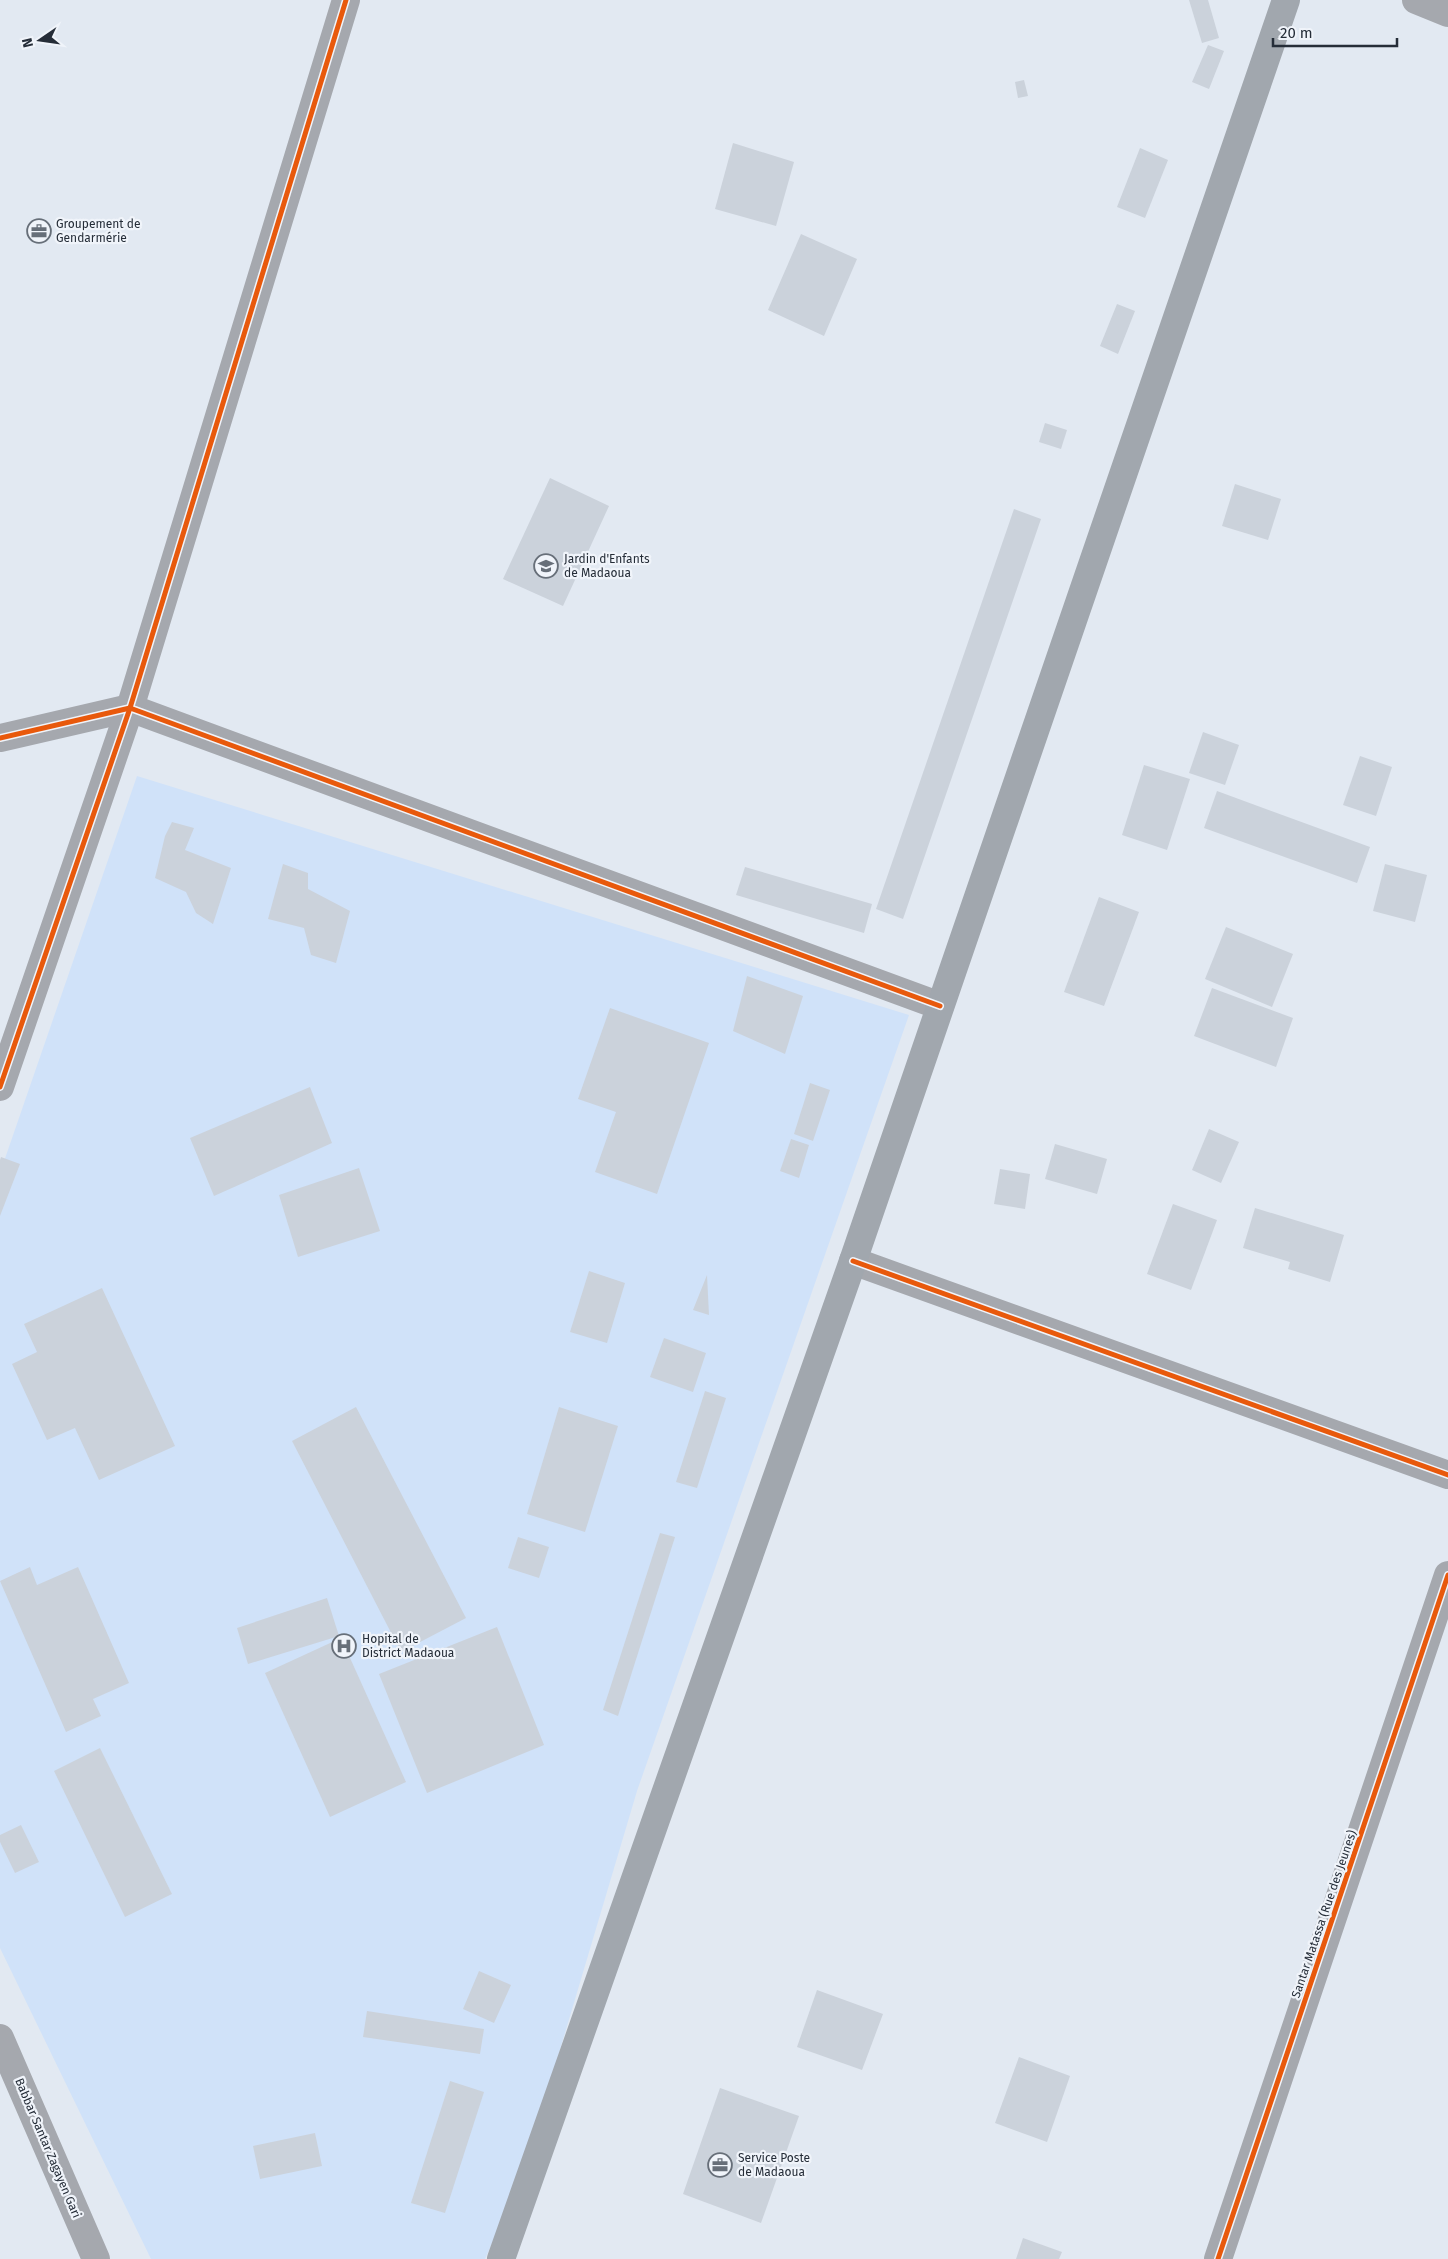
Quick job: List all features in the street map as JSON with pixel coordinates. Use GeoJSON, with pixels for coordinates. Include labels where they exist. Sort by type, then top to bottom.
{"type":"FeatureCollection","features":[{"type":"Feature","properties":{"kind":"highway"},"geometry":{"type":"LineString","coordinates":[[501,2259],[853,1261],[1286,0]]}},
{"type":"Feature","properties":{"kind":"street"},"geometry":{"type":"LineString","coordinates":[[0,1087],[130,708],[346,0]]}},
{"type":"Feature","properties":{"kind":"street"},"geometry":{"type":"LineString","coordinates":[[1416,0],[1448,13]]}},
{"type":"Feature","properties":{"kind":"street"},"geometry":{"type":"LineString","coordinates":[[0,738],[130,708],[940,1006]]}},
{"type":"Feature","properties":{"kind":"street"},"geometry":{"type":"LineString","coordinates":[[853,1261],[1448,1475]]}},
{"type":"Feature","properties":{"kind":"street","name":"Santar Matassa (Rue des Jeunes)"},"geometry":{"type":"LineString","coordinates":[[1218,2259],[1448,1575]]}},
{"type":"Feature","properties":{"kind":"street","name":"Babbar Santar Zagayen Gari"},"geometry":{"type":"LineString","coordinates":[[0,2038],[96,2259]]}},
{"type":"Feature","properties":{"kind":"shaded area","name":"Hopital de District Madaoua"},"geometry":{"type":"Polygon","coordinates":[[[137,776],[909,1015],[637,1791],[523,2174],[485,2259],[151,2259],[0,1948],[0,1173],[137,776]]]}},
{"type":"Feature","properties":{"kind":"building"},"geometry":{"type":"Polygon","coordinates":[[[1189,0],[1208,0],[1219,38],[1202,43],[1189,0]]]}},
{"type":"Feature","properties":{"kind":"building"},"geometry":{"type":"Polygon","coordinates":[[[1208,45],[1224,51],[1209,89],[1192,82],[1208,45]]]}},
{"type":"Feature","properties":{"kind":"building"},"geometry":{"type":"Polygon","coordinates":[[[1024,80],[1028,96],[1018,98],[1015,82],[1024,80]]]}},
{"type":"Feature","properties":{"kind":"building"},"geometry":{"type":"Polygon","coordinates":[[[733,143],[794,162],[776,226],[715,209],[733,143]]]}},
{"type":"Feature","properties":{"kind":"building"},"geometry":{"type":"Polygon","coordinates":[[[1140,148],[1168,160],[1145,218],[1117,207],[1140,148]]]}},
{"type":"Feature","properties":{"kind":"building"},"geometry":{"type":"Polygon","coordinates":[[[801,234],[857,259],[824,336],[768,310],[801,234]]]}},
{"type":"Feature","properties":{"kind":"building"},"geometry":{"type":"Polygon","coordinates":[[[1117,304],[1135,311],[1118,354],[1100,346],[1117,304]]]}},
{"type":"Feature","properties":{"kind":"building"},"geometry":{"type":"Polygon","coordinates":[[[1045,423],[1067,430],[1061,449],[1039,442],[1045,423]]]}},
{"type":"Feature","properties":{"kind":"building"},"geometry":{"type":"Polygon","coordinates":[[[550,478],[609,506],[563,606],[503,579],[550,478]]]}},
{"type":"Feature","properties":{"kind":"building"},"geometry":{"type":"Polygon","coordinates":[[[1235,484],[1281,499],[1268,540],[1222,526],[1235,484]]]}},
{"type":"Feature","properties":{"kind":"building"},"geometry":{"type":"Polygon","coordinates":[[[1014,509],[1041,519],[903,919],[876,909],[1014,509]]]}},
{"type":"Feature","properties":{"kind":"building"},"geometry":{"type":"Polygon","coordinates":[[[1203,732],[1239,745],[1225,785],[1189,773],[1203,732]]]}},
{"type":"Feature","properties":{"kind":"building"},"geometry":{"type":"Polygon","coordinates":[[[1360,756],[1392,767],[1376,816],[1343,805],[1360,756]]]}},
{"type":"Feature","properties":{"kind":"building"},"geometry":{"type":"Polygon","coordinates":[[[1144,765],[1190,779],[1167,850],[1122,835],[1144,765]]]}},
{"type":"Feature","properties":{"kind":"building"},"geometry":{"type":"Polygon","coordinates":[[[1217,791],[1370,847],[1357,883],[1204,828],[1217,791]]]}},
{"type":"Feature","properties":{"kind":"building"},"geometry":{"type":"Polygon","coordinates":[[[172,822],[194,828],[185,850],[231,868],[213,924],[196,913],[186,892],[155,878],[165,836],[172,822]]]}},
{"type":"Feature","properties":{"kind":"building"},"geometry":{"type":"Polygon","coordinates":[[[283,864],[308,873],[308,889],[350,911],[336,963],[311,955],[304,928],[268,919],[283,864]]]}},
{"type":"Feature","properties":{"kind":"building"},"geometry":{"type":"Polygon","coordinates":[[[1385,864],[1427,875],[1415,922],[1373,911],[1385,864]]]}},
{"type":"Feature","properties":{"kind":"building"},"geometry":{"type":"Polygon","coordinates":[[[745,867],[872,904],[864,933],[736,895],[745,867]]]}},
{"type":"Feature","properties":{"kind":"building"},"geometry":{"type":"Polygon","coordinates":[[[1099,897],[1139,912],[1104,1006],[1064,992],[1099,897]]]}},
{"type":"Feature","properties":{"kind":"building"},"geometry":{"type":"Polygon","coordinates":[[[1226,927],[1293,954],[1272,1007],[1205,979],[1226,927]]]}},
{"type":"Feature","properties":{"kind":"building"},"geometry":{"type":"Polygon","coordinates":[[[747,976],[803,996],[785,1054],[733,1031],[747,976]]]}},
{"type":"Feature","properties":{"kind":"building"},"geometry":{"type":"Polygon","coordinates":[[[1212,988],[1293,1018],[1276,1067],[1194,1036],[1212,988]]]}},
{"type":"Feature","properties":{"kind":"building"},"geometry":{"type":"Polygon","coordinates":[[[610,1008],[709,1043],[657,1194],[595,1172],[616,1112],[578,1099],[610,1008]]]}},
{"type":"Feature","properties":{"kind":"building"},"geometry":{"type":"Polygon","coordinates":[[[810,1083],[830,1090],[813,1141],[794,1134],[810,1083]]]}},
{"type":"Feature","properties":{"kind":"building"},"geometry":{"type":"Polygon","coordinates":[[[310,1087],[332,1143],[214,1196],[190,1138],[310,1087]]]}},
{"type":"Feature","properties":{"kind":"building"},"geometry":{"type":"Polygon","coordinates":[[[1209,1129],[1239,1142],[1221,1183],[1192,1170],[1209,1129]]]}},
{"type":"Feature","properties":{"kind":"building"},"geometry":{"type":"Polygon","coordinates":[[[791,1139],[809,1145],[799,1178],[780,1171],[791,1139]]]}},
{"type":"Feature","properties":{"kind":"building"},"geometry":{"type":"Polygon","coordinates":[[[1055,1144],[1107,1159],[1097,1194],[1045,1179],[1055,1144]]]}},
{"type":"Feature","properties":{"kind":"building"},"geometry":{"type":"Polygon","coordinates":[[[1,1157],[20,1164],[0,1216],[0,1160],[1,1157]]]}},
{"type":"Feature","properties":{"kind":"building"},"geometry":{"type":"Polygon","coordinates":[[[359,1168],[380,1231],[298,1257],[279,1195],[359,1168]]]}},
{"type":"Feature","properties":{"kind":"building"},"geometry":{"type":"Polygon","coordinates":[[[1000,1169],[1030,1174],[1025,1209],[994,1204],[1000,1169]]]}},
{"type":"Feature","properties":{"kind":"building"},"geometry":{"type":"Polygon","coordinates":[[[1173,1204],[1217,1220],[1191,1290],[1147,1274],[1173,1204]]]}},
{"type":"Feature","properties":{"kind":"building"},"geometry":{"type":"Polygon","coordinates":[[[1255,1208],[1344,1235],[1330,1282],[1288,1269],[1290,1262],[1243,1248],[1255,1208]]]}},
{"type":"Feature","properties":{"kind":"building"},"geometry":{"type":"Polygon","coordinates":[[[589,1271],[625,1283],[607,1343],[570,1332],[589,1271]]]}},
{"type":"Feature","properties":{"kind":"building"},"geometry":{"type":"Polygon","coordinates":[[[707,1275],[709,1315],[693,1310],[707,1275]]]}},
{"type":"Feature","properties":{"kind":"building"},"geometry":{"type":"Polygon","coordinates":[[[102,1288],[175,1446],[99,1480],[75,1428],[47,1440],[12,1364],[37,1352],[24,1324],[102,1288]]]}},
{"type":"Feature","properties":{"kind":"building"},"geometry":{"type":"Polygon","coordinates":[[[664,1338],[706,1353],[693,1392],[650,1377],[664,1338]]]}},
{"type":"Feature","properties":{"kind":"building"},"geometry":{"type":"Polygon","coordinates":[[[705,1391],[726,1398],[697,1488],[676,1482],[705,1391]]]}},
{"type":"Feature","properties":{"kind":"building"},"geometry":{"type":"Polygon","coordinates":[[[356,1407],[466,1618],[401,1652],[292,1441],[356,1407]]]}},
{"type":"Feature","properties":{"kind":"building"},"geometry":{"type":"Polygon","coordinates":[[[559,1407],[618,1426],[585,1532],[527,1514],[559,1407]]]}},
{"type":"Feature","properties":{"kind":"building"},"geometry":{"type":"Polygon","coordinates":[[[660,1533],[675,1537],[618,1716],[603,1710],[660,1533]]]}},
{"type":"Feature","properties":{"kind":"building"},"geometry":{"type":"Polygon","coordinates":[[[518,1537],[549,1547],[539,1578],[508,1568],[518,1537]]]}},
{"type":"Feature","properties":{"kind":"building"},"geometry":{"type":"Polygon","coordinates":[[[30,1567],[37,1585],[78,1567],[129,1683],[93,1699],[101,1716],[66,1732],[0,1581],[30,1567]]]}},
{"type":"Feature","properties":{"kind":"building"},"geometry":{"type":"Polygon","coordinates":[[[327,1598],[339,1636],[248,1664],[237,1628],[327,1598]]]}},
{"type":"Feature","properties":{"kind":"building"},"geometry":{"type":"Polygon","coordinates":[[[497,1627],[544,1745],[427,1793],[379,1674],[497,1627]]]}},
{"type":"Feature","properties":{"kind":"building"},"geometry":{"type":"Polygon","coordinates":[[[341,1638],[406,1782],[330,1817],[265,1673],[341,1638]]]}},
{"type":"Feature","properties":{"kind":"building"},"geometry":{"type":"Polygon","coordinates":[[[100,1748],[172,1894],[125,1917],[54,1771],[100,1748]]]}},
{"type":"Feature","properties":{"kind":"building"},"geometry":{"type":"Polygon","coordinates":[[[21,1825],[39,1862],[15,1873],[0,1842],[0,1835],[21,1825]]]}},
{"type":"Feature","properties":{"kind":"building"},"geometry":{"type":"Polygon","coordinates":[[[479,1971],[511,1985],[494,2023],[463,2009],[479,1971]]]}},
{"type":"Feature","properties":{"kind":"building"},"geometry":{"type":"Polygon","coordinates":[[[817,1990],[883,2014],[862,2070],[797,2047],[817,1990]]]}},
{"type":"Feature","properties":{"kind":"building"},"geometry":{"type":"Polygon","coordinates":[[[367,2011],[484,2029],[480,2054],[363,2037],[367,2011]]]}},
{"type":"Feature","properties":{"kind":"building"},"geometry":{"type":"Polygon","coordinates":[[[1019,2057],[1070,2076],[1047,2142],[995,2123],[1019,2057]]]}},
{"type":"Feature","properties":{"kind":"building"},"geometry":{"type":"Polygon","coordinates":[[[450,2081],[484,2092],[445,2213],[411,2203],[450,2081]]]}},
{"type":"Feature","properties":{"kind":"building"},"geometry":{"type":"Polygon","coordinates":[[[720,2088],[799,2116],[761,2223],[683,2194],[720,2088]]]}},
{"type":"Feature","properties":{"kind":"building"},"geometry":{"type":"Polygon","coordinates":[[[315,2133],[322,2166],[260,2179],[253,2146],[315,2133]]]}},
{"type":"Feature","properties":{"kind":"building"},"geometry":{"type":"Polygon","coordinates":[[[1023,2238],[1062,2252],[1059,2259],[1016,2259],[1023,2238]]]}},
{"type":"Feature","properties":{"kind":"cycle path"},"geometry":{"type":"LineString","coordinates":[[0,1087],[130,708],[346,0]]}},
{"type":"Feature","properties":{"kind":"cycle path"},"geometry":{"type":"LineString","coordinates":[[0,738],[130,708],[940,1006]]}},
{"type":"Feature","properties":{"kind":"cycle path"},"geometry":{"type":"LineString","coordinates":[[853,1261],[1448,1475]]}},
{"type":"Feature","properties":{"kind":"cycle path"},"geometry":{"type":"LineString","coordinates":[[1218,2259],[1448,1575]]}},
{"type":"Feature","properties":{"kind":"place","name":"Groupement de Gendarmérie"},"geometry":{"type":"Point","coordinates":[39,231]}},
{"type":"Feature","properties":{"kind":"place","name":"Jardin d'Enfants de Madaoua"},"geometry":{"type":"Point","coordinates":[546,566]}},
{"type":"Feature","properties":{"kind":"place","name":"Hopital de District Madaoua"},"geometry":{"type":"Point","coordinates":[344,1646]}},
{"type":"Feature","properties":{"kind":"place","name":"Service Poste de Madaoua"},"geometry":{"type":"Point","coordinates":[720,2165]}}]}
